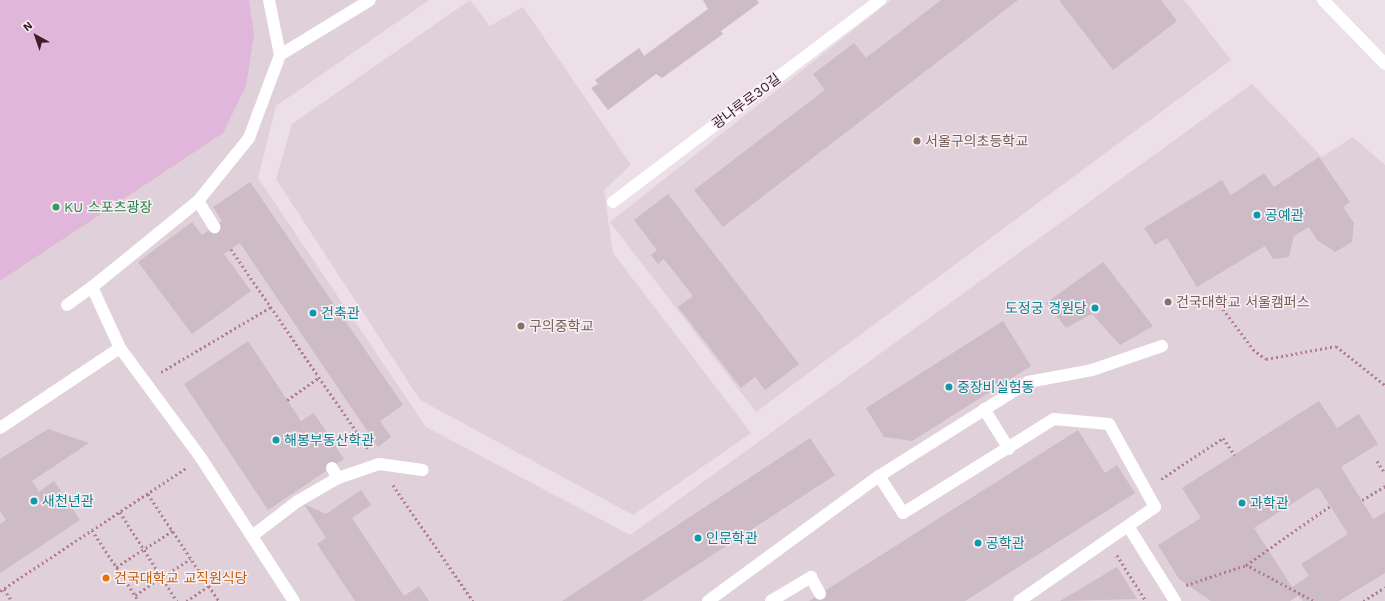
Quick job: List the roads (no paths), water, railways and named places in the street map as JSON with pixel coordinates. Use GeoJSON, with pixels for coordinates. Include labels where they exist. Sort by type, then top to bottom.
{"type":"FeatureCollection","features":[{"type":"Feature","properties":{"kind":"street"},"geometry":{"type":"LineString","coordinates":[[67,305],[92,287],[198,201],[249,138],[280,55],[269,0]]}},
{"type":"Feature","properties":{"kind":"street"},"geometry":{"type":"LineString","coordinates":[[280,55],[370,0]]}},
{"type":"Feature","properties":{"kind":"street","name":"광나루로30길"},"geometry":{"type":"LineString","coordinates":[[613,202],[880,0]]}},
{"type":"Feature","properties":{"kind":"street"},"geometry":{"type":"LineString","coordinates":[[1323,0],[1385,64]]}},
{"type":"Feature","properties":{"kind":"street"},"geometry":{"type":"LineString","coordinates":[[198,201],[214,227]]}},
{"type":"Feature","properties":{"kind":"street"},"geometry":{"type":"LineString","coordinates":[[92,287],[120,348],[201,458],[294,601]]}},
{"type":"Feature","properties":{"kind":"street"},"geometry":{"type":"LineString","coordinates":[[708,601],[879,476],[1028,382],[1092,370],[1162,346]]}},
{"type":"Feature","properties":{"kind":"street"},"geometry":{"type":"LineString","coordinates":[[0,428],[120,348]]}},
{"type":"Feature","properties":{"kind":"street"},"geometry":{"type":"LineString","coordinates":[[984,409],[1009,449]]}},
{"type":"Feature","properties":{"kind":"street"},"geometry":{"type":"LineString","coordinates":[[879,476],[903,513],[1009,449],[1054,419],[1109,424],[1154,507],[1019,601]]}},
{"type":"Feature","properties":{"kind":"street"},"geometry":{"type":"LineString","coordinates":[[252,536],[335,473],[379,464],[423,470]]}},
{"type":"Feature","properties":{"kind":"street"},"geometry":{"type":"LineString","coordinates":[[1128,526],[1175,601]]}},
{"type":"Feature","properties":{"kind":"street"},"geometry":{"type":"LineString","coordinates":[[771,601],[811,577],[820,594]]}},
{"type":"Feature","properties":{"kind":"place","name":"서울구의초등학교"},"geometry":{"type":"Point","coordinates":[917,141]}},
{"type":"Feature","properties":{"kind":"place","name":"KU 스포츠광장"},"geometry":{"type":"Point","coordinates":[56,207]}},
{"type":"Feature","properties":{"kind":"place","name":"공예관"},"geometry":{"type":"Point","coordinates":[1257,215]}},
{"type":"Feature","properties":{"kind":"place","name":"건국대학교 서울캠퍼스"},"geometry":{"type":"Point","coordinates":[1168,302]}},
{"type":"Feature","properties":{"kind":"place","name":"도정궁 경원당"},"geometry":{"type":"Point","coordinates":[1095,308]}},
{"type":"Feature","properties":{"kind":"place","name":"건축관"},"geometry":{"type":"Point","coordinates":[313,313]}},
{"type":"Feature","properties":{"kind":"place","name":"구의중학교"},"geometry":{"type":"Point","coordinates":[521,326]}},
{"type":"Feature","properties":{"kind":"place","name":"중장비실험동"},"geometry":{"type":"Point","coordinates":[949,387]}},
{"type":"Feature","properties":{"kind":"place","name":"해봉부동산학관"},"geometry":{"type":"Point","coordinates":[276,440]}},
{"type":"Feature","properties":{"kind":"place","name":"새천년관"},"geometry":{"type":"Point","coordinates":[34,501]}},
{"type":"Feature","properties":{"kind":"place","name":"과학관"},"geometry":{"type":"Point","coordinates":[1242,503]}},
{"type":"Feature","properties":{"kind":"place","name":"인문학관"},"geometry":{"type":"Point","coordinates":[698,538]}},
{"type":"Feature","properties":{"kind":"place","name":"공학관"},"geometry":{"type":"Point","coordinates":[978,543]}},
{"type":"Feature","properties":{"kind":"place","name":"건국대학교 교직원식당"},"geometry":{"type":"Point","coordinates":[106,578]}}]}
